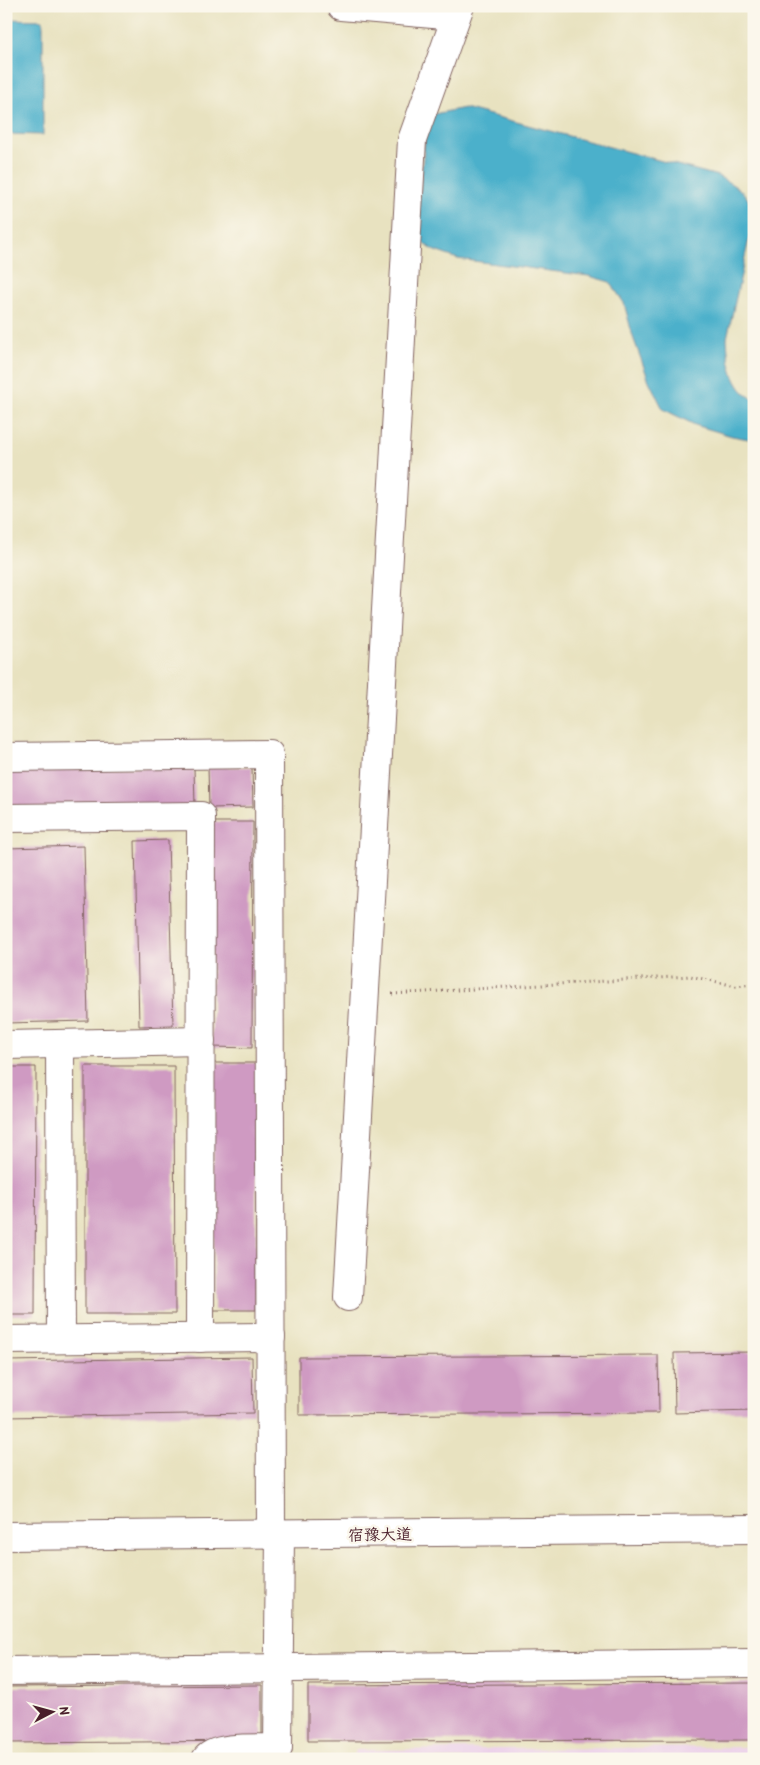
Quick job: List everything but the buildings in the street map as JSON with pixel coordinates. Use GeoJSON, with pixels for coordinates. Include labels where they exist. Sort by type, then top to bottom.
{"type":"FeatureCollection","features":[{"type":"Feature","properties":{"kind":"street"},"geometry":{"type":"LineString","coordinates":[[341,6],[458,11],[412,140],[348,1297]]}},
{"type":"Feature","properties":{"kind":"street"},"geometry":{"type":"LineString","coordinates":[[6,758],[269,754],[271,1338],[279,1668],[278,1748],[221,1750],[209,1754],[206,1759]]}},
{"type":"Feature","properties":{"kind":"street"},"geometry":{"type":"LineString","coordinates":[[6,818],[201,816],[200,1338]]}},
{"type":"Feature","properties":{"kind":"street"},"geometry":{"type":"LineString","coordinates":[[6,1045],[201,1041]]}},
{"type":"Feature","properties":{"kind":"street"},"geometry":{"type":"LineString","coordinates":[[60,1044],[61,1340]]}},
{"type":"Feature","properties":{"kind":"street"},"geometry":{"type":"LineString","coordinates":[[6,1340],[271,1338]]}},
{"type":"Feature","properties":{"kind":"street","name":"宿豫大道"},"geometry":{"type":"LineString","coordinates":[[6,1536],[754,1529]]}},
{"type":"Feature","properties":{"kind":"street"},"geometry":{"type":"LineString","coordinates":[[6,1671],[754,1663]]}},
{"type":"Feature","properties":{"kind":"path"},"geometry":{"type":"LineString","coordinates":[[364,996],[690,976],[736,986],[754,984]]}},
{"type":"Feature","properties":{"kind":"shaded area"},"geometry":{"type":"Polygon","coordinates":[[[754,1747],[754,1759],[353,1759],[356,1750],[754,1747]]]}},
{"type":"Feature","properties":{"kind":"water"},"geometry":{"type":"Polygon","coordinates":[[[6,19],[43,20],[43,135],[6,134],[6,19]]]}},
{"type":"Feature","properties":{"kind":"water"},"geometry":{"type":"Polygon","coordinates":[[[464,108],[718,176],[743,193],[750,204],[753,221],[727,338],[730,364],[736,381],[747,395],[754,399],[754,440],[732,436],[695,425],[663,409],[649,381],[633,337],[624,303],[610,282],[589,276],[458,259],[435,251],[421,242],[416,229],[425,137],[434,114],[464,108]]]}}]}
